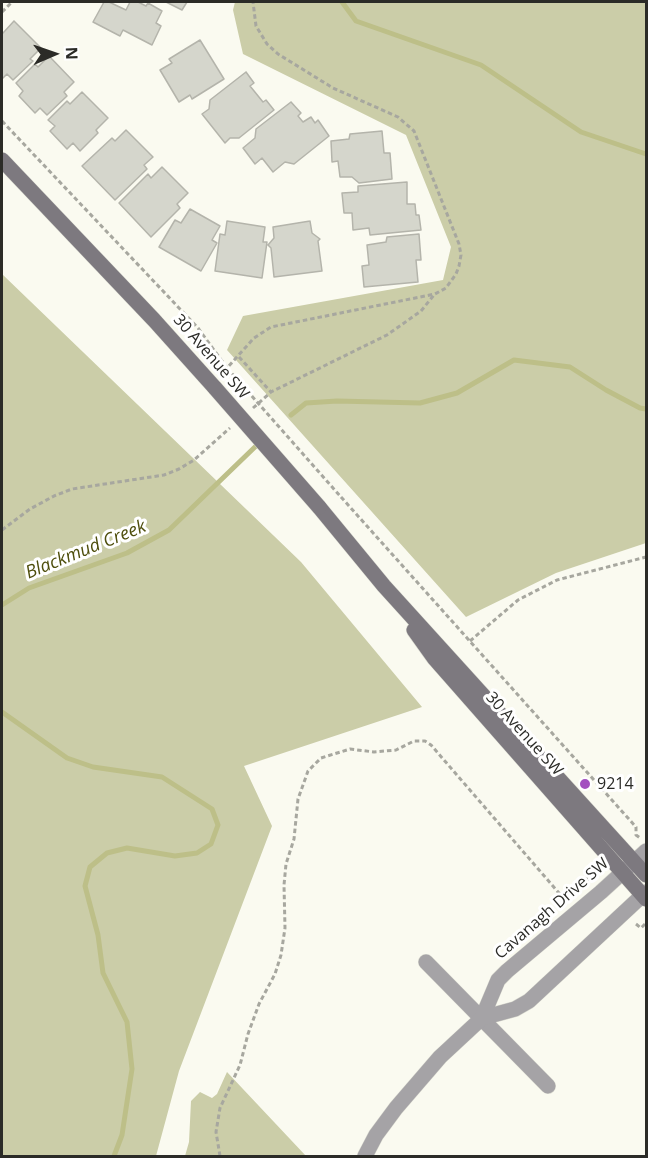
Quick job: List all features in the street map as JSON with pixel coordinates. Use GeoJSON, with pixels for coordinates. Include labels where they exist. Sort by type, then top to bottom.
{"type":"FeatureCollection","features":[{"type":"Feature","properties":{"kind":"main road","name":"30 Avenue SW"},"geometry":{"type":"LineString","coordinates":[[2,160],[117,280],[215,388],[384,585],[646,875]]}},
{"type":"Feature","properties":{"kind":"main road","name":"30 Avenue SW"},"geometry":{"type":"LineString","coordinates":[[384,585],[434,658],[645,896]]}},
{"type":"Feature","properties":{"kind":"street","name":"Cavanagh Drive SW"},"geometry":{"type":"LineString","coordinates":[[365,1156],[376,1135],[419,1079],[482,1018],[502,976],[646,850]]}},
{"type":"Feature","properties":{"kind":"street","name":"Cavanagh Drive SW"},"geometry":{"type":"LineString","coordinates":[[482,1018],[515,1009],[528,1001],[645,896]]}},
{"type":"Feature","properties":{"kind":"street"},"geometry":{"type":"LineString","coordinates":[[426,962],[548,1086]]}},
{"type":"Feature","properties":{"kind":"path"},"geometry":{"type":"LineString","coordinates":[[2,12],[12,2]]}},
{"type":"Feature","properties":{"kind":"path"},"geometry":{"type":"LineString","coordinates":[[245,415],[271,392],[387,335],[421,311],[435,294],[450,283],[456,274],[461,255],[459,244],[414,131],[398,117],[333,88],[278,54],[267,44],[256,26],[253,2]]}},
{"type":"Feature","properties":{"kind":"path"},"geometry":{"type":"LineString","coordinates":[[2,121],[198,328],[227,368],[636,827],[636,835]]}},
{"type":"Feature","properties":{"kind":"path"},"geometry":{"type":"LineString","coordinates":[[227,368],[254,338],[271,327],[435,294]]}},
{"type":"Feature","properties":{"kind":"path"},"geometry":{"type":"LineString","coordinates":[[239,357],[271,392]]}},
{"type":"Feature","properties":{"kind":"path"},"geometry":{"type":"LineString","coordinates":[[2,530],[38,505],[72,489],[164,475],[179,469],[194,460],[237,422]]}},
{"type":"Feature","properties":{"kind":"path"},"geometry":{"type":"LineString","coordinates":[[469,641],[518,600],[558,580],[646,557]]}},
{"type":"Feature","properties":{"kind":"path"},"geometry":{"type":"LineString","coordinates":[[220,1156],[216,1132],[220,1108],[240,1065],[259,1004],[282,955],[285,928],[286,864],[294,839],[298,799],[308,771],[321,758],[350,749],[374,752],[396,750],[414,741],[425,741],[431,745],[566,901]]}},
{"type":"Feature","properties":{"kind":"path"},"geometry":{"type":"LineString","coordinates":[[641,928],[646,923]]}},
{"type":"Feature","properties":{"kind":"green space"},"geometry":{"type":"Polygon","coordinates":[[[235,2],[646,2],[646,543],[556,573],[466,617],[227,350],[243,316],[443,280],[451,247],[406,135],[243,54],[233,10],[235,2]]]}},
{"type":"Feature","properties":{"kind":"green space"},"geometry":{"type":"Polygon","coordinates":[[[2,274],[301,562],[422,707],[244,766],[272,826],[179,1071],[156,1156],[2,1156],[2,274]]]}},
{"type":"Feature","properties":{"kind":"green space"},"geometry":{"type":"Polygon","coordinates":[[[227,1072],[306,1156],[185,1156],[189,1142],[191,1101],[200,1092],[212,1098],[217,1094],[227,1072]]]}},
{"type":"Feature","properties":{"kind":"building"},"geometry":{"type":"Polygon","coordinates":[[[104,2],[126,10],[130,2],[138,2],[146,6],[148,3],[162,11],[156,23],[161,26],[152,45],[123,30],[120,36],[93,22],[104,2]]]}},
{"type":"Feature","properties":{"kind":"building"},"geometry":{"type":"Polygon","coordinates":[[[166,2],[187,2],[182,10],[166,2]]]}},
{"type":"Feature","properties":{"kind":"building"},"geometry":{"type":"Polygon","coordinates":[[[14,21],[41,48],[30,59],[33,61],[13,80],[7,74],[2,79],[2,32],[14,21]]]}},
{"type":"Feature","properties":{"kind":"building"},"geometry":{"type":"Polygon","coordinates":[[[200,40],[224,79],[192,99],[190,95],[179,102],[160,70],[172,63],[169,59],[200,40]]]}},
{"type":"Feature","properties":{"kind":"building"},"geometry":{"type":"Polygon","coordinates":[[[49,56],[74,82],[64,92],[67,96],[47,115],[40,108],[35,113],[19,96],[23,91],[16,83],[35,64],[38,67],[49,56]]]}},
{"type":"Feature","properties":{"kind":"building"},"geometry":{"type":"Polygon","coordinates":[[[246,72],[254,83],[250,86],[263,102],[266,100],[274,110],[239,138],[230,138],[225,143],[202,114],[209,109],[210,100],[246,72]]]}},
{"type":"Feature","properties":{"kind":"building"},"geometry":{"type":"Polygon","coordinates":[[[82,92],[108,118],[96,130],[98,133],[80,151],[73,143],[67,149],[50,131],[55,126],[48,120],[67,101],[70,104],[82,92]]]}},
{"type":"Feature","properties":{"kind":"building"},"geometry":{"type":"Polygon","coordinates":[[[291,102],[301,113],[298,116],[303,122],[311,117],[315,123],[318,120],[329,136],[294,164],[285,162],[273,172],[262,158],[255,164],[243,148],[255,138],[256,129],[291,102]]]}},
{"type":"Feature","properties":{"kind":"building"},"geometry":{"type":"Polygon","coordinates":[[[126,130],[153,157],[144,165],[147,169],[115,200],[82,166],[112,138],[115,141],[126,130]]]}},
{"type":"Feature","properties":{"kind":"building"},"geometry":{"type":"Polygon","coordinates":[[[382,131],[384,153],[390,153],[392,179],[359,183],[352,177],[340,177],[338,161],[332,162],[331,141],[349,139],[350,134],[382,131]]]}},
{"type":"Feature","properties":{"kind":"building"},"geometry":{"type":"Polygon","coordinates":[[[162,167],[188,193],[177,204],[180,208],[151,237],[119,203],[148,174],[151,178],[162,167]]]}},
{"type":"Feature","properties":{"kind":"building"},"geometry":{"type":"Polygon","coordinates":[[[407,182],[407,204],[415,204],[421,230],[370,235],[369,228],[353,230],[352,213],[344,213],[342,193],[358,192],[358,186],[407,182]]]}},
{"type":"Feature","properties":{"kind":"building"},"geometry":{"type":"Polygon","coordinates":[[[190,209],[220,226],[212,240],[217,243],[201,271],[159,247],[175,220],[181,223],[190,209]]]}},
{"type":"Feature","properties":{"kind":"building"},"geometry":{"type":"Polygon","coordinates":[[[227,221],[265,227],[263,242],[267,242],[262,278],[215,271],[220,234],[225,235],[227,221]]]}},
{"type":"Feature","properties":{"kind":"building"},"geometry":{"type":"Polygon","coordinates":[[[310,221],[312,233],[320,239],[318,241],[322,271],[274,277],[271,248],[268,245],[274,238],[273,227],[310,221]]]}},
{"type":"Feature","properties":{"kind":"building"},"geometry":{"type":"Polygon","coordinates":[[[419,234],[421,260],[416,260],[418,282],[364,287],[362,266],[369,265],[367,245],[386,242],[387,237],[419,234]]]}},
{"type":"Feature","properties":{"kind":"waterway","name":"Blackmud Creek"},"geometry":{"type":"LineString","coordinates":[[342,2],[356,21],[481,65],[581,132],[646,154]]}},
{"type":"Feature","properties":{"kind":"waterway","name":"Blackmud Creek"},"geometry":{"type":"LineString","coordinates":[[291,415],[306,403],[337,401],[420,403],[457,393],[514,360],[570,367],[606,390],[646,409]]}},
{"type":"Feature","properties":{"kind":"waterway","name":"Blackmud Creek"},"geometry":{"type":"LineString","coordinates":[[2,605],[29,588],[127,553],[169,530],[257,445]]}},
{"type":"Feature","properties":{"kind":"waterway","name":"Blackmud Creek"},"geometry":{"type":"LineString","coordinates":[[2,712],[67,758],[93,767],[162,777],[212,809],[218,825],[211,844],[197,853],[175,856],[127,848],[107,853],[90,867],[85,886],[98,935],[103,973],[127,1022],[132,1069],[122,1135],[114,1156]]}},
{"type":"Feature","properties":{"kind":"place","name":"9214"},"geometry":{"type":"Point","coordinates":[585,784]}}]}
